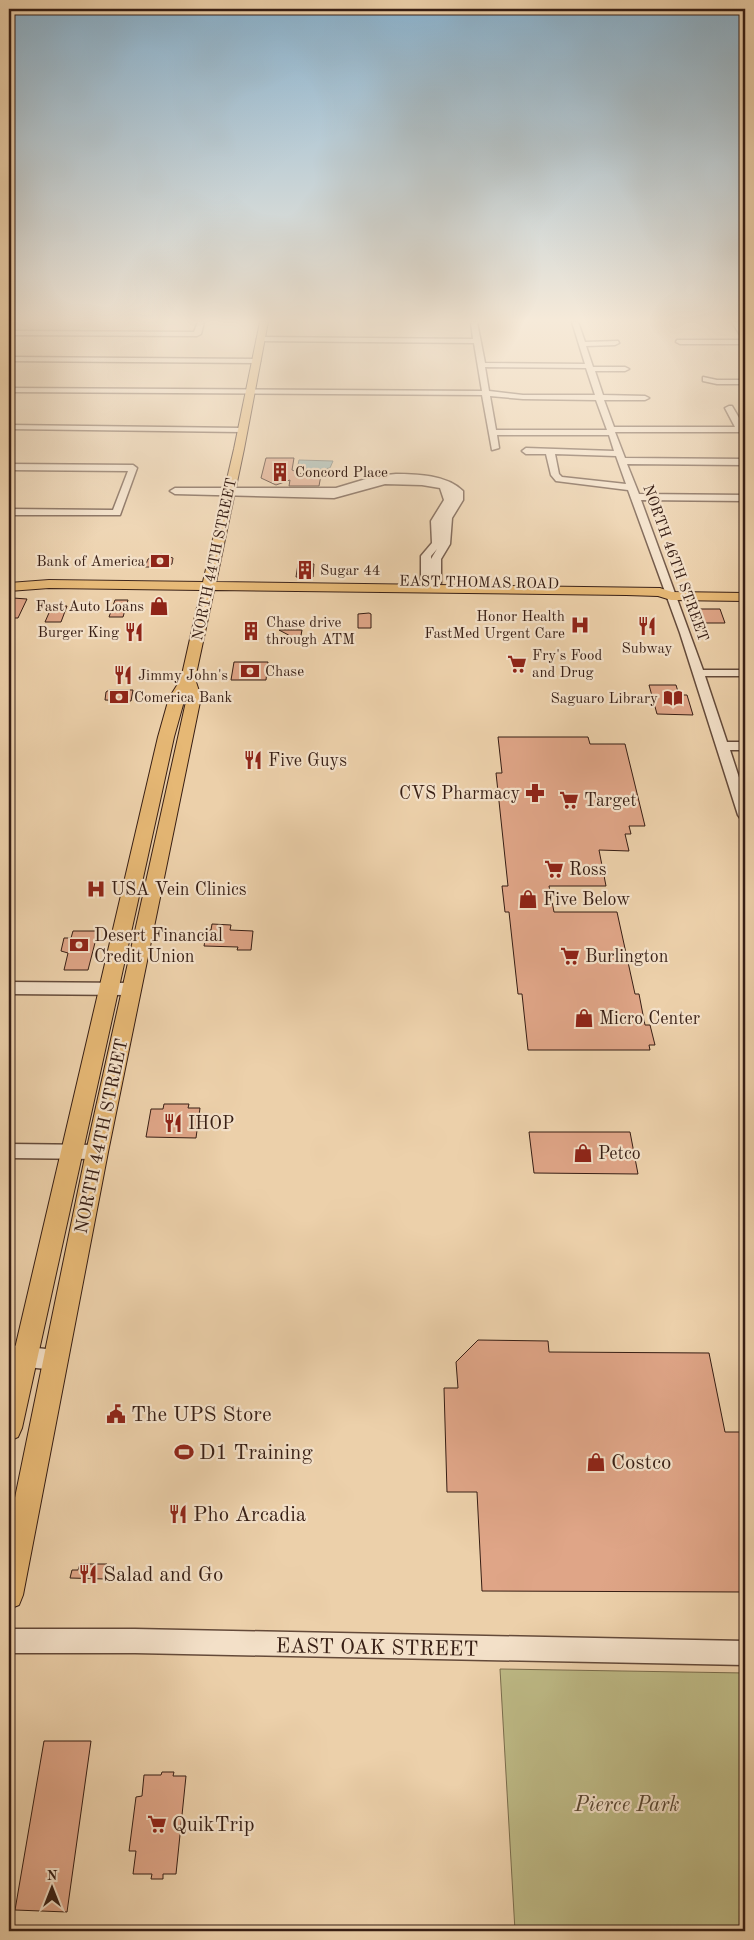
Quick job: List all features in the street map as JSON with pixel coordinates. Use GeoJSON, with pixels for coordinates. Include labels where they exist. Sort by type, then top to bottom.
{"type":"FeatureCollection","features":[{"type":"Feature","properties":{"kind":"main road","name":"NORTH 44TH STREET"},"geometry":{"type":"LineString","coordinates":[[9,1428],[17,1356],[70,1152],[176,698],[188,678],[246,413]]}},
{"type":"Feature","properties":{"kind":"main road","name":"EAST THOMAS ROAD"},"geometry":{"type":"LineString","coordinates":[[13,587],[53,592],[331,588]]}},
{"type":"Feature","properties":{"kind":"main road"},"geometry":{"type":"LineString","coordinates":[[331,588],[357,592],[429,594],[492,594],[517,590]]}},
{"type":"Feature","properties":{"kind":"main road","name":"EAST THOMAS ROAD"},"geometry":{"type":"LineString","coordinates":[[207,590],[654,600],[671,596]]}},
{"type":"Feature","properties":{"kind":"main road","name":"EAST THOMAS ROAD"},"geometry":{"type":"LineString","coordinates":[[517,590],[660,592],[671,596],[745,597]]}},
{"type":"Feature","properties":{"kind":"main road","name":"NORTH 44TH STREET"},"geometry":{"type":"LineString","coordinates":[[9,1595],[97,1152],[194,697],[188,678]]}},
{"type":"Feature","properties":{"kind":"street"},"geometry":{"type":"LineString","coordinates":[[489,413],[495,448]]}},
{"type":"Feature","properties":{"kind":"street","name":"NORTH 46TH STREET"},"geometry":{"type":"LineString","coordinates":[[605,413],[671,596],[745,815]]}},
{"type":"Feature","properties":{"kind":"street"},"geometry":{"type":"LineString","coordinates":[[732,413],[743,430]]}},
{"type":"Feature","properties":{"kind":"street"},"geometry":{"type":"LineString","coordinates":[[9,428],[242,430]]}},
{"type":"Feature","properties":{"kind":"street"},"geometry":{"type":"LineString","coordinates":[[492,432],[743,430]]}},
{"type":"Feature","properties":{"kind":"street"},"geometry":{"type":"LineString","coordinates":[[526,452],[745,462]]}},
{"type":"Feature","properties":{"kind":"street"},"geometry":{"type":"LineString","coordinates":[[550,452],[555,475],[559,479],[590,482],[633,492],[745,498]]}},
{"type":"Feature","properties":{"kind":"street"},"geometry":{"type":"LineString","coordinates":[[9,467],[134,468],[117,513],[9,512]]}},
{"type":"Feature","properties":{"kind":"street"},"geometry":{"type":"LineString","coordinates":[[175,490],[340,494],[380,482],[436,484],[443,486],[448,491],[449,500],[436,521],[437,543],[426,556],[426,584],[429,594]]}},
{"type":"Feature","properties":{"kind":"street"},"geometry":{"type":"LineString","coordinates":[[698,674],[745,673]]}},
{"type":"Feature","properties":{"kind":"street"},"geometry":{"type":"LineString","coordinates":[[722,746],[745,746]]}},
{"type":"Feature","properties":{"kind":"street"},"geometry":{"type":"LineString","coordinates":[[126,910],[148,911]]}},
{"type":"Feature","properties":{"kind":"street"},"geometry":{"type":"LineString","coordinates":[[9,988],[131,989]]}},
{"type":"Feature","properties":{"kind":"street"},"geometry":{"type":"LineString","coordinates":[[9,1151],[97,1152]]}},
{"type":"Feature","properties":{"kind":"street"},"geometry":{"type":"LineString","coordinates":[[17,1356],[55,1360]]}},
{"type":"Feature","properties":{"kind":"street","name":"EAST OAK STREET"},"geometry":{"type":"LineString","coordinates":[[9,1641],[135,1641],[745,1653]]}},
{"type":"Feature","properties":{"kind":"green space","name":"Pierce Park"},"geometry":{"type":"Polygon","coordinates":[[[500,1669],[745,1673],[745,1931],[515,1931],[500,1669]]]}},
{"type":"Feature","properties":{"kind":"water"},"geometry":{"type":"Polygon","coordinates":[[[299,460],[333,461],[330,468],[317,470],[316,472],[298,465],[299,460]]]}},
{"type":"Feature","properties":{"kind":"building","name":"Concord Place"},"geometry":{"type":"Polygon","coordinates":[[[266,458],[294,458],[292,470],[302,474],[321,475],[319,486],[289,486],[290,480],[276,485],[261,478],[266,458]]]}},
{"type":"Feature","properties":{"kind":"building","name":"Bank of America"},"geometry":{"type":"Polygon","coordinates":[[[161,554],[173,558],[172,564],[165,567],[145,567],[148,559],[161,554]]]}},
{"type":"Feature","properties":{"kind":"building","name":"Sugar 44"},"geometry":{"type":"Polygon","coordinates":[[[298,564],[314,564],[313,577],[296,577],[298,564]]]}},
{"type":"Feature","properties":{"kind":"building"},"geometry":{"type":"Polygon","coordinates":[[[13,598],[27,599],[18,618],[9,618],[9,603],[11,603],[13,598]]]}},
{"type":"Feature","properties":{"kind":"building"},"geometry":{"type":"Polygon","coordinates":[[[115,600],[128,600],[123,617],[109,617],[115,600]]]}},
{"type":"Feature","properties":{"kind":"building"},"geometry":{"type":"Polygon","coordinates":[[[52,606],[67,606],[61,622],[45,622],[52,606]]]}},
{"type":"Feature","properties":{"kind":"building"},"geometry":{"type":"Polygon","coordinates":[[[692,609],[720,609],[725,623],[697,623],[692,609]]]}},
{"type":"Feature","properties":{"kind":"building"},"geometry":{"type":"Polygon","coordinates":[[[358,614],[371,614],[371,628],[358,628],[358,614]]]}},
{"type":"Feature","properties":{"kind":"building"},"geometry":{"type":"Polygon","coordinates":[[[279,630],[302,630],[300,641],[279,630]]]}},
{"type":"Feature","properties":{"kind":"building","name":"Chase"},"geometry":{"type":"Polygon","coordinates":[[[234,662],[268,662],[266,680],[231,680],[234,662]]]}},
{"type":"Feature","properties":{"kind":"building","name":"Saguaro Library"},"geometry":{"type":"Polygon","coordinates":[[[649,685],[676,685],[679,695],[687,695],[693,715],[657,714],[649,685]]]}},
{"type":"Feature","properties":{"kind":"building","name":"Comerica Bank"},"geometry":{"type":"Polygon","coordinates":[[[109,690],[133,690],[131,701],[105,700],[106,692],[109,690]]]}},
{"type":"Feature","properties":{"kind":"building"},"geometry":{"type":"Polygon","coordinates":[[[498,737],[588,737],[590,744],[625,744],[645,826],[629,826],[631,834],[625,834],[629,851],[599,850],[606,886],[549,886],[554,912],[617,912],[635,994],[639,994],[645,1025],[650,1025],[655,1045],[649,1045],[650,1050],[528,1050],[522,994],[518,994],[509,912],[505,912],[502,886],[508,886],[496,773],[502,773],[498,737]]]}},
{"type":"Feature","properties":{"kind":"building"},"geometry":{"type":"Polygon","coordinates":[[[212,924],[231,925],[230,930],[253,931],[251,950],[237,950],[238,947],[204,946],[207,930],[211,930],[212,924]]]}},
{"type":"Feature","properties":{"kind":"building","name":"Desert Financial Credit Union"},"geometry":{"type":"Polygon","coordinates":[[[73,931],[98,931],[88,970],[64,970],[68,953],[61,951],[64,938],[71,938],[73,931]]]}},
{"type":"Feature","properties":{"kind":"building","name":"IHOP"},"geometry":{"type":"Polygon","coordinates":[[[164,1104],[189,1104],[188,1108],[200,1108],[196,1138],[146,1137],[151,1109],[163,1109],[164,1104]]]}},
{"type":"Feature","properties":{"kind":"building","name":"Petco"},"geometry":{"type":"Polygon","coordinates":[[[529,1132],[630,1132],[638,1174],[534,1173],[529,1132]]]}},
{"type":"Feature","properties":{"kind":"building","name":"Costco"},"geometry":{"type":"Polygon","coordinates":[[[478,1340],[548,1341],[549,1352],[709,1353],[725,1432],[745,1432],[745,1592],[482,1591],[477,1492],[447,1492],[444,1388],[458,1388],[456,1362],[478,1340]]]}},
{"type":"Feature","properties":{"kind":"building","name":"Salad and Go"},"geometry":{"type":"Polygon","coordinates":[[[80,1564],[107,1564],[105,1579],[70,1578],[72,1570],[78,1570],[80,1564]]]}},
{"type":"Feature","properties":{"kind":"building"},"geometry":{"type":"Polygon","coordinates":[[[44,1741],[91,1741],[67,1912],[15,1910],[44,1741]]]}},
{"type":"Feature","properties":{"kind":"building","name":"QuikTrip"},"geometry":{"type":"Polygon","coordinates":[[[162,1772],[174,1772],[173,1776],[186,1776],[176,1874],[163,1874],[163,1879],[151,1879],[152,1874],[133,1874],[136,1851],[129,1851],[136,1797],[142,1796],[144,1775],[161,1775],[162,1772]]]}},
{"type":"Feature","properties":{"kind":"place","name":"Concord Place"},"geometry":{"type":"Point","coordinates":[280,472]}},
{"type":"Feature","properties":{"kind":"place","name":"Bank of America"},"geometry":{"type":"Point","coordinates":[160,561]}},
{"type":"Feature","properties":{"kind":"place","name":"Sugar 44"},"geometry":{"type":"Point","coordinates":[305,570]}},
{"type":"Feature","properties":{"kind":"place","name":"Fast Auto Loans"},"geometry":{"type":"Point","coordinates":[159,606]}},
{"type":"Feature","properties":{"kind":"place","name":"Honor Health FastMed Urgent Care"},"geometry":{"type":"Point","coordinates":[580,625]}},
{"type":"Feature","properties":{"kind":"place","name":"Subway"},"geometry":{"type":"Point","coordinates":[647,626]}},
{"type":"Feature","properties":{"kind":"place","name":"Chase drive through ATM"},"geometry":{"type":"Point","coordinates":[251,631]}},
{"type":"Feature","properties":{"kind":"place","name":"Burger King"},"geometry":{"type":"Point","coordinates":[134,632]}},
{"type":"Feature","properties":{"kind":"place","name":"Fry's Food and Drug"},"geometry":{"type":"Point","coordinates":[517,664]}},
{"type":"Feature","properties":{"kind":"place","name":"Chase"},"geometry":{"type":"Point","coordinates":[250,671]}},
{"type":"Feature","properties":{"kind":"place","name":"Jimmy John's"},"geometry":{"type":"Point","coordinates":[123,675]}},
{"type":"Feature","properties":{"kind":"place","name":"Comerica Bank"},"geometry":{"type":"Point","coordinates":[119,697]}},
{"type":"Feature","properties":{"kind":"place","name":"Saguaro Library"},"geometry":{"type":"Point","coordinates":[673,698]}},
{"type":"Feature","properties":{"kind":"place","name":"Five Guys"},"geometry":{"type":"Point","coordinates":[253,760]}},
{"type":"Feature","properties":{"kind":"place","name":"CVS Pharmacy"},"geometry":{"type":"Point","coordinates":[535,793]}},
{"type":"Feature","properties":{"kind":"place","name":"Target"},"geometry":{"type":"Point","coordinates":[569,800]}},
{"type":"Feature","properties":{"kind":"place","name":"Ross"},"geometry":{"type":"Point","coordinates":[554,869]}},
{"type":"Feature","properties":{"kind":"place","name":"USA Vein Clinics"},"geometry":{"type":"Point","coordinates":[96,889]}},
{"type":"Feature","properties":{"kind":"place","name":"Five Below"},"geometry":{"type":"Point","coordinates":[528,899]}},
{"type":"Feature","properties":{"kind":"place","name":"Desert Financial Credit Union"},"geometry":{"type":"Point","coordinates":[79,945]}},
{"type":"Feature","properties":{"kind":"place","name":"Burlington"},"geometry":{"type":"Point","coordinates":[570,956]}},
{"type":"Feature","properties":{"kind":"place","name":"Micro Center"},"geometry":{"type":"Point","coordinates":[584,1018]}},
{"type":"Feature","properties":{"kind":"place","name":"IHOP"},"geometry":{"type":"Point","coordinates":[173,1123]}},
{"type":"Feature","properties":{"kind":"place","name":"Petco"},"geometry":{"type":"Point","coordinates":[583,1153]}},
{"type":"Feature","properties":{"kind":"place","name":"The UPS Store"},"geometry":{"type":"Point","coordinates":[116,1414]}},
{"type":"Feature","properties":{"kind":"place","name":"D1 Training"},"geometry":{"type":"Point","coordinates":[184,1452]}},
{"type":"Feature","properties":{"kind":"place","name":"Costco"},"geometry":{"type":"Point","coordinates":[596,1462]}},
{"type":"Feature","properties":{"kind":"place","name":"Pho Arcadia"},"geometry":{"type":"Point","coordinates":[178,1514]}},
{"type":"Feature","properties":{"kind":"place","name":"Salad and Go"},"geometry":{"type":"Point","coordinates":[88,1574]}},
{"type":"Feature","properties":{"kind":"place","name":"QuikTrip"},"geometry":{"type":"Point","coordinates":[157,1824]}}]}
